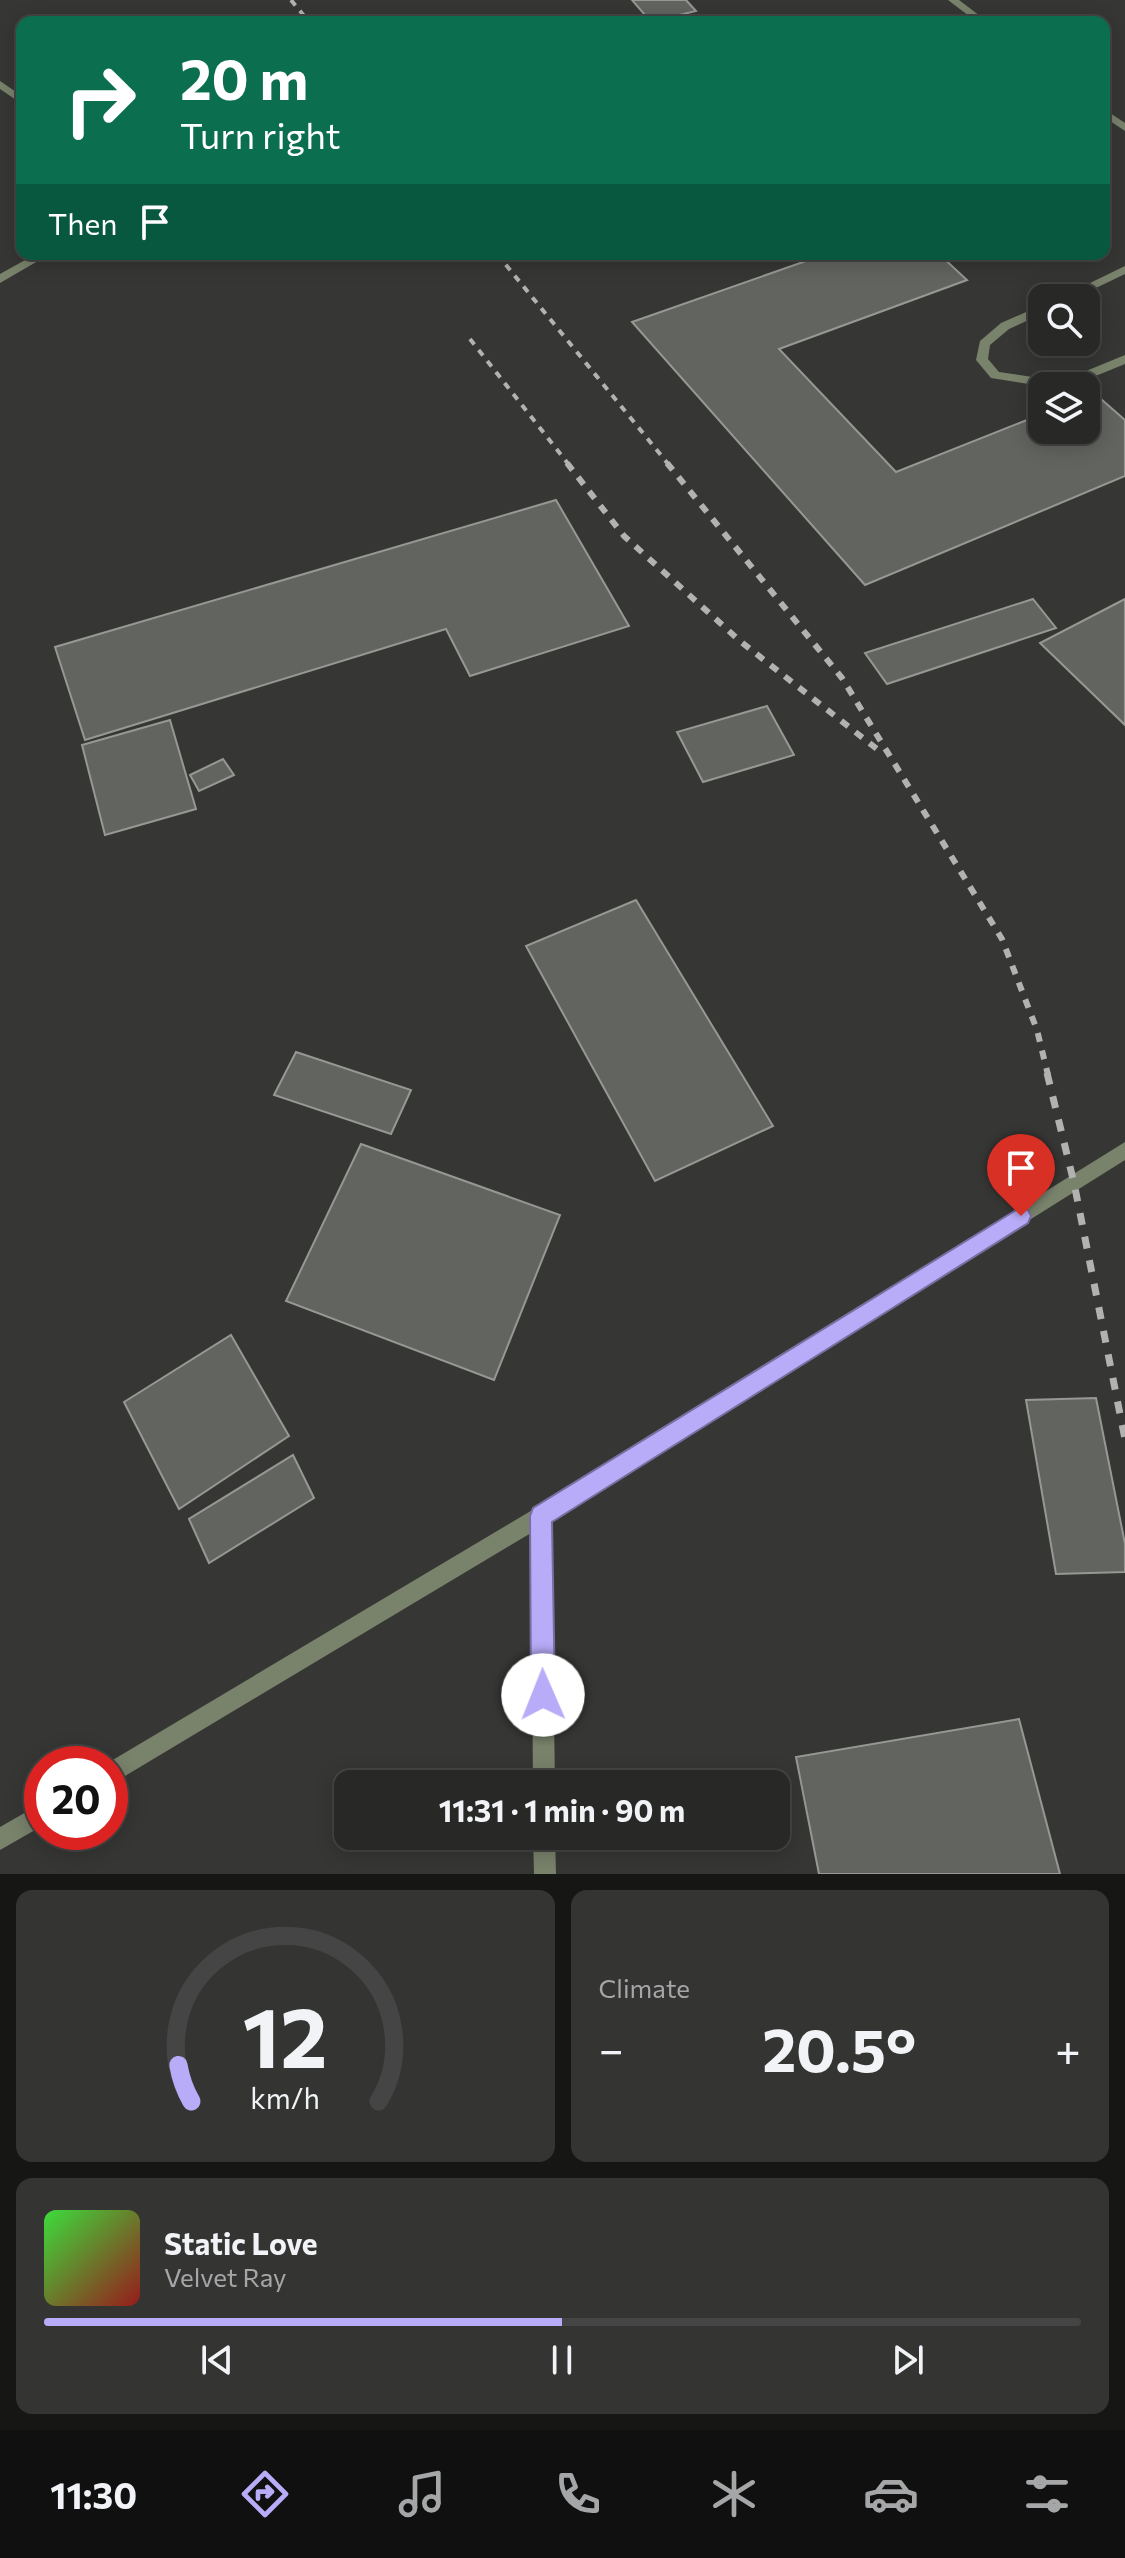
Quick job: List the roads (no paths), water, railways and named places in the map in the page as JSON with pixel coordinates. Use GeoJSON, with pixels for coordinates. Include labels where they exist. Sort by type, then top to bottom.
{"type":"FeatureCollection","features":[{"type":"Feature","properties":{"kind":"lane"},"geometry":{"type":"LineString","coordinates":[[953,0],[975,16]]}},
{"type":"Feature","properties":{"kind":"lane"},"geometry":{"type":"LineString","coordinates":[[0,84],[16,96]]}},
{"type":"Feature","properties":{"kind":"lane"},"geometry":{"type":"LineString","coordinates":[[0,279],[33,260]]}},
{"type":"Feature","properties":{"kind":"lane"},"geometry":{"type":"LineString","coordinates":[[1095,284],[1125,270]]}},
{"type":"Feature","properties":{"kind":"lane"},"geometry":{"type":"LineString","coordinates":[[1028,315],[1005,326],[984,344],[982,360],[995,375],[1046,383],[1071,382],[1125,359]]}},
{"type":"Feature","properties":{"kind":"lane"},"geometry":{"type":"LineString","coordinates":[[128,1763],[541,1516],[1125,1150]]}},
{"type":"Feature","properties":{"kind":"lane"},"geometry":{"type":"LineString","coordinates":[[541,1516],[544,1770]]}},
{"type":"Feature","properties":{"kind":"lane"},"geometry":{"type":"LineString","coordinates":[[0,1839],[24,1825]]}},
{"type":"Feature","properties":{"kind":"lane"},"geometry":{"type":"LineString","coordinates":[[544,1850],[545,1874]]}},
{"type":"Feature","properties":{"kind":"railway"},"geometry":{"type":"LineString","coordinates":[[291,0],[304,16]]}},
{"type":"Feature","properties":{"kind":"railway"},"geometry":{"type":"LineString","coordinates":[[502,260],[669,465]]}},
{"type":"Feature","properties":{"kind":"railway"},"geometry":{"type":"LineString","coordinates":[[470,339],[569,465]]}},
{"type":"Feature","properties":{"kind":"railway"},"geometry":{"type":"LineString","coordinates":[[567,463],[624,536],[740,641],[882,753]]}},
{"type":"Feature","properties":{"kind":"railway"},"geometry":{"type":"LineString","coordinates":[[667,463],[842,678],[1002,939],[1037,1030],[1048,1075]]}},
{"type":"Feature","properties":{"kind":"railway"},"geometry":{"type":"LineString","coordinates":[[1047,1073],[1074,1183],[1125,1439]]}}]}
